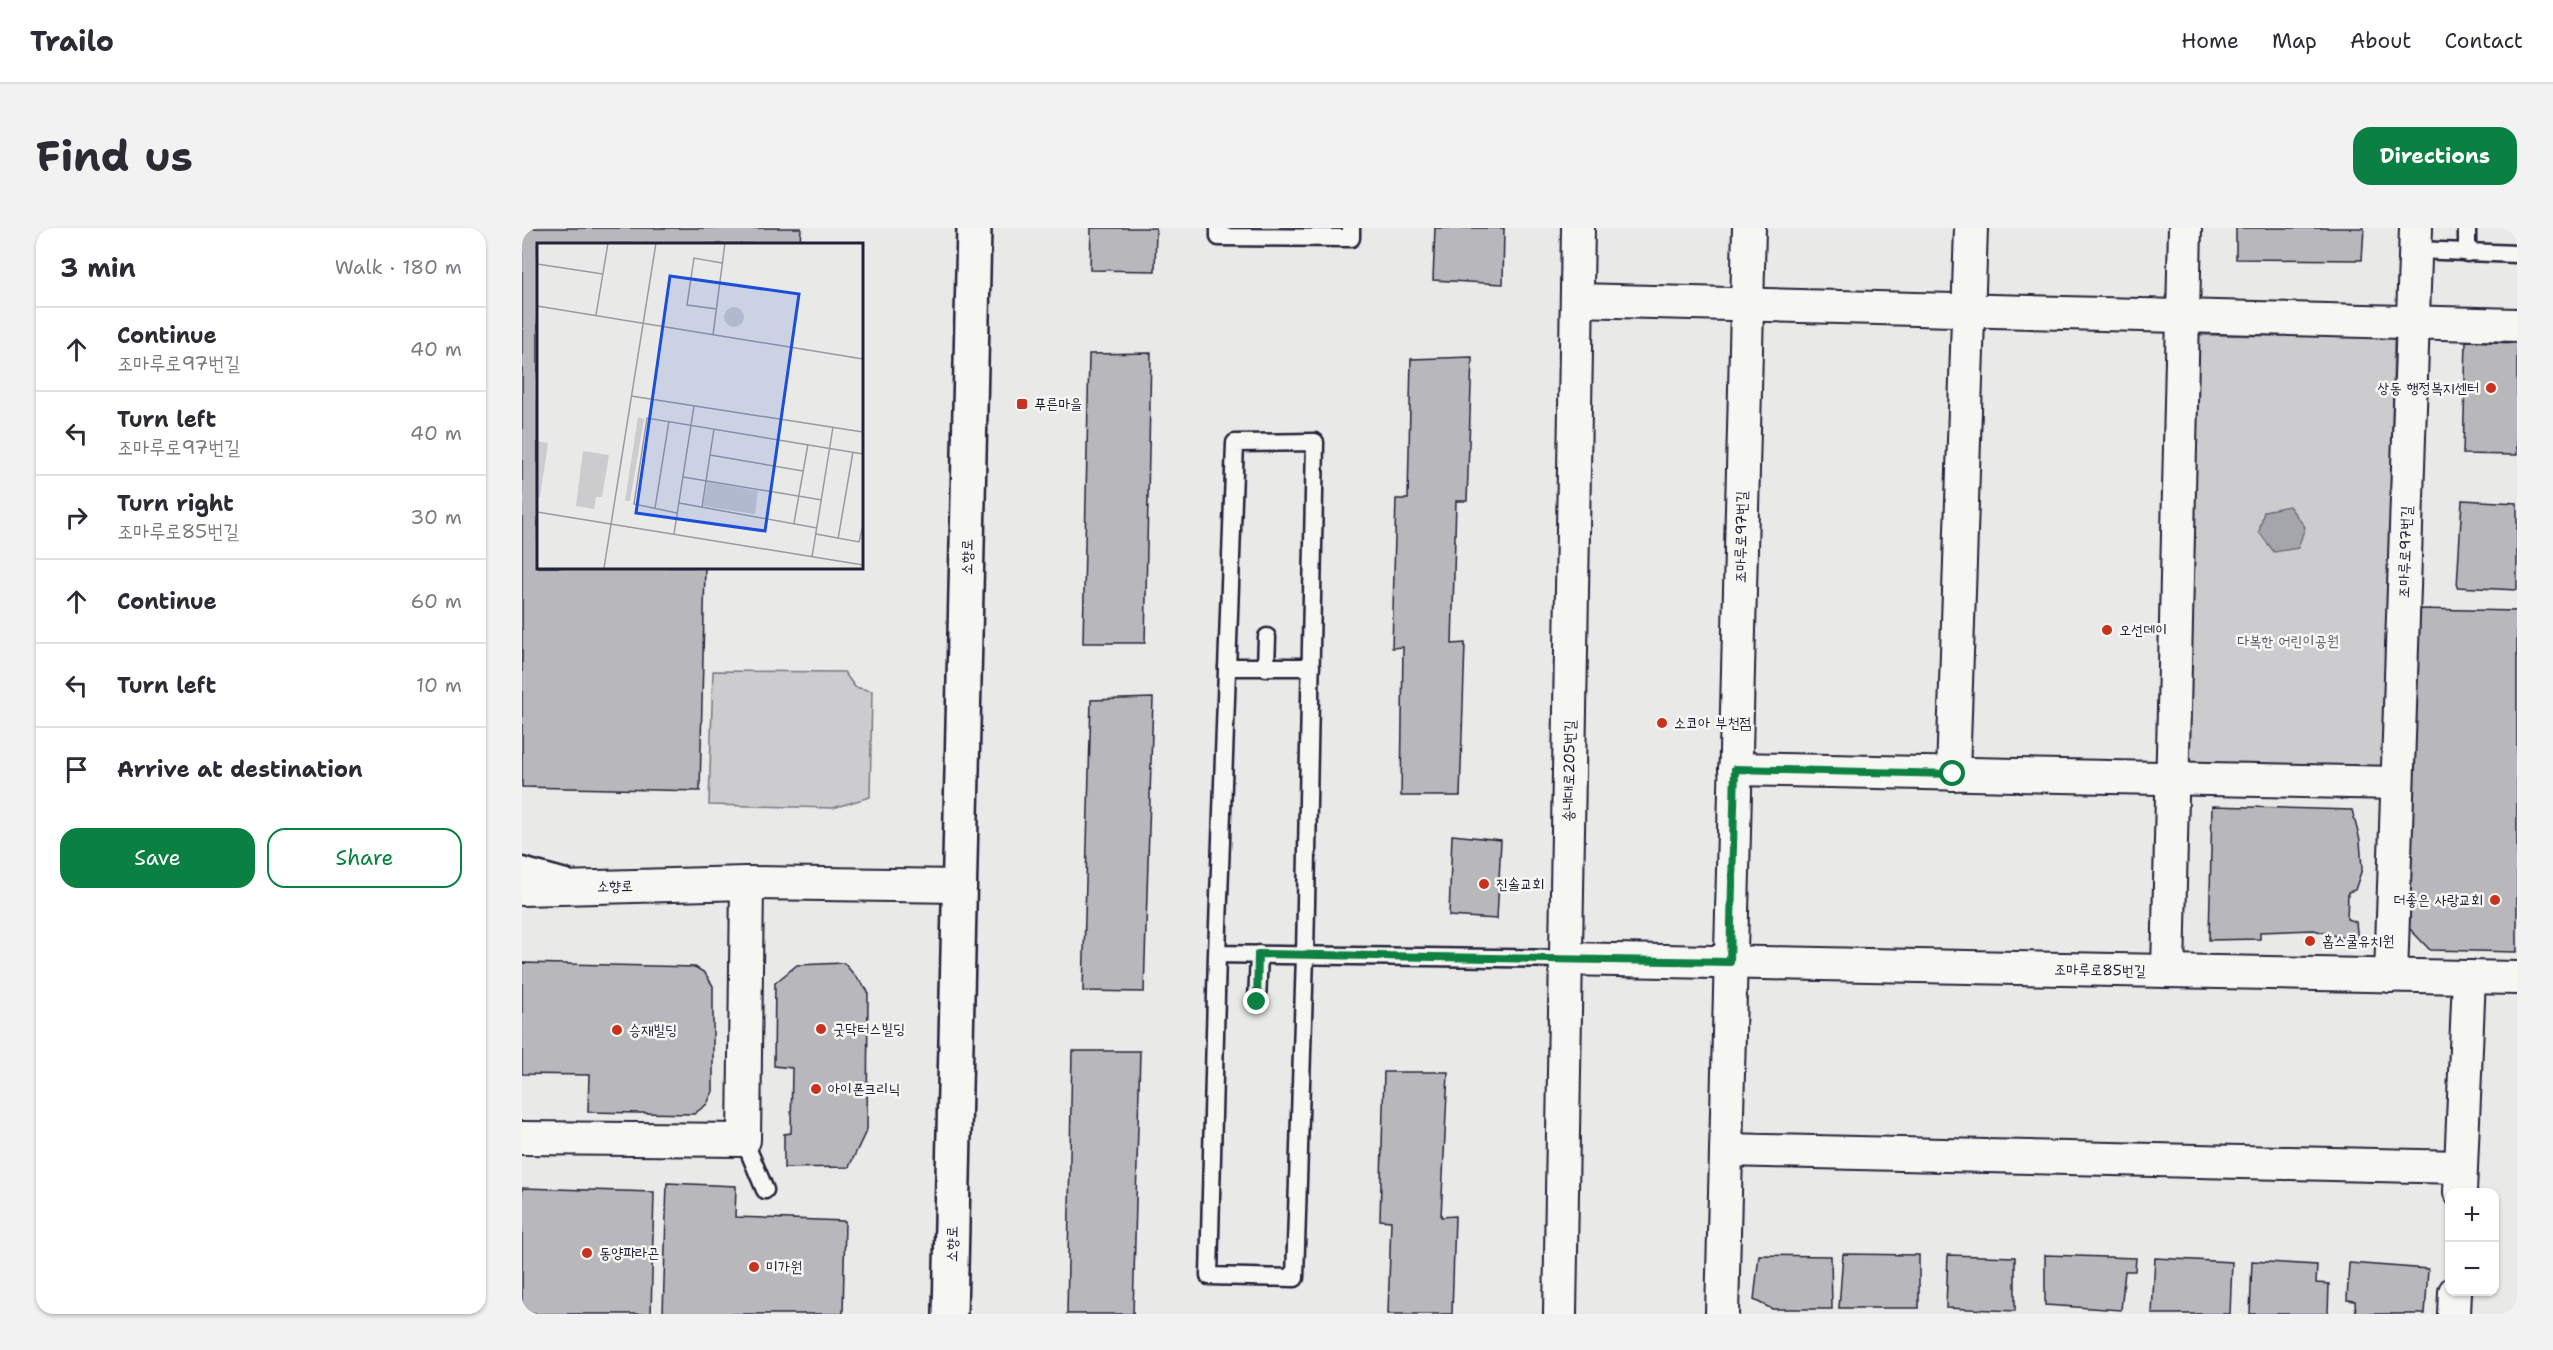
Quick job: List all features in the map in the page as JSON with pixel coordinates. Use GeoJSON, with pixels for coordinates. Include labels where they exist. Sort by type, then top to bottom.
{"type":"FeatureCollection","features":[{"type":"Feature","properties":{"kind":"street","name":"소향로"},"geometry":{"type":"LineString","coordinates":[[950,1314],[974,228]]}},
{"type":"Feature","properties":{"kind":"street","name":"송내대로205번길"},"geometry":{"type":"LineString","coordinates":[[1560,1314],[1578,228]]}},
{"type":"Feature","properties":{"kind":"street","name":"조마루로97번길"},"geometry":{"type":"LineString","coordinates":[[1730,962],[1749,228]]}},
{"type":"Feature","properties":{"kind":"street"},"geometry":{"type":"LineString","coordinates":[[1953,774],[1971,228]]}},
{"type":"Feature","properties":{"kind":"street"},"geometry":{"type":"LineString","coordinates":[[2168,971],[2185,228]]}},
{"type":"Feature","properties":{"kind":"street","name":"조마루로97번길"},"geometry":{"type":"LineString","coordinates":[[2391,976],[2416,239]]}},
{"type":"Feature","properties":{"kind":"street"},"geometry":{"type":"LineString","coordinates":[[1577,300],[2517,325]]}},
{"type":"Feature","properties":{"kind":"street"},"geometry":{"type":"LineString","coordinates":[[1735,769],[2397,783]]}},
{"type":"Feature","properties":{"kind":"street","name":"소향로"},"geometry":{"type":"LineString","coordinates":[[522,889],[747,883],[960,886]]}},
{"type":"Feature","properties":{"kind":"street"},"geometry":{"type":"LineString","coordinates":[[522,1138],[744,1140],[747,883]]}},
{"type":"Feature","properties":{"kind":"street","name":"조마루로85번길"},"geometry":{"type":"LineString","coordinates":[[1566,959],[2517,978]]}},
{"type":"Feature","properties":{"kind":"street"},"geometry":{"type":"LineString","coordinates":[[1722,1314],[1730,962]]}},
{"type":"Feature","properties":{"kind":"street"},"geometry":{"type":"LineString","coordinates":[[1726,1150],[2460,1180],[2469,977]]}},
{"type":"Feature","properties":{"kind":"street"},"geometry":{"type":"LineString","coordinates":[[2454,1314],[2455,1296]]}},
{"type":"Feature","properties":{"kind":"lane"},"geometry":{"type":"LineString","coordinates":[[1219,228],[1219,237],[1340,238],[1351,238],[1351,228]]}},
{"type":"Feature","properties":{"kind":"lane"},"geometry":{"type":"LineString","coordinates":[[2467,228],[2467,253]]}},
{"type":"Feature","properties":{"kind":"lane"},"geometry":{"type":"LineString","coordinates":[[2416,239],[2467,253],[2517,254]]}},
{"type":"Feature","properties":{"kind":"lane"},"geometry":{"type":"LineString","coordinates":[[1315,442],[1305,955],[1295,1278],[1209,1276],[1227,668],[1235,443],[1315,442]]}},
{"type":"Feature","properties":{"kind":"lane"},"geometry":{"type":"LineString","coordinates":[[1266,668],[1267,637]]}},
{"type":"Feature","properties":{"kind":"lane"},"geometry":{"type":"LineString","coordinates":[[1227,668],[1311,667]]}},
{"type":"Feature","properties":{"kind":"lane"},"geometry":{"type":"LineString","coordinates":[[522,866],[596,886]]}},
{"type":"Feature","properties":{"kind":"lane"},"geometry":{"type":"LineString","coordinates":[[1217,954],[1566,959]]}},
{"type":"Feature","properties":{"kind":"lane"},"geometry":{"type":"LineString","coordinates":[[1257,1002],[1258,954]]}},
{"type":"Feature","properties":{"kind":"lane"},"geometry":{"type":"LineString","coordinates":[[744,1140],[765,1190]]}},
{"type":"Feature","properties":{"kind":"green space","name":"다복한 어린이공원"},"geometry":{"type":"Polygon","coordinates":[[[2194,335],[2394,337],[2385,773],[2185,770],[2194,335]]]}},
{"type":"Feature","properties":{"kind":"green space"},"geometry":{"type":"Polygon","coordinates":[[[713,671],[844,672],[855,687],[872,691],[870,797],[833,808],[709,805],[713,671]]]}},
{"type":"Feature","properties":{"kind":"shaded area"},"geometry":{"type":"Polygon","coordinates":[[[2289,506],[2305,527],[2298,548],[2274,552],[2259,532],[2264,511],[2289,506]]]}},
{"type":"Feature","properties":{"kind":"building"},"geometry":{"type":"Polygon","coordinates":[[[522,228],[801,228],[800,243],[537,243],[537,568],[705,568],[700,791],[522,787],[522,228]]]}},
{"type":"Feature","properties":{"kind":"building"},"geometry":{"type":"Polygon","coordinates":[[[1091,228],[1156,228],[1155,271],[1090,270],[1091,228]]]}},
{"type":"Feature","properties":{"kind":"building"},"geometry":{"type":"Polygon","coordinates":[[[1435,228],[1504,228],[1503,284],[1433,280],[1435,228]]]}},
{"type":"Feature","properties":{"kind":"building"},"geometry":{"type":"Polygon","coordinates":[[[2236,228],[2364,228],[2362,260],[2236,259],[2236,228]]]}},
{"type":"Feature","properties":{"kind":"building","name":"상동 행정복지센터"},"geometry":{"type":"Polygon","coordinates":[[[2466,341],[2517,343],[2517,455],[2463,454],[2466,341]]]}},
{"type":"Feature","properties":{"kind":"building"},"geometry":{"type":"Polygon","coordinates":[[[1151,353],[1145,643],[1083,643],[1089,354],[1151,353]]]}},
{"type":"Feature","properties":{"kind":"building"},"geometry":{"type":"Polygon","coordinates":[[[1472,357],[1467,501],[1456,501],[1452,644],[1465,643],[1460,796],[1401,796],[1403,647],[1392,648],[1396,499],[1408,499],[1411,359],[1472,357]]]}},
{"type":"Feature","properties":{"kind":"building"},"geometry":{"type":"Polygon","coordinates":[[[2462,500],[2517,503],[2517,590],[2457,587],[2462,500]]]}},
{"type":"Feature","properties":{"kind":"building"},"geometry":{"type":"Polygon","coordinates":[[[2419,609],[2517,611],[2517,952],[2430,950],[2409,928],[2419,609]]]}},
{"type":"Feature","properties":{"kind":"building"},"geometry":{"type":"Polygon","coordinates":[[[1153,698],[1144,992],[1083,991],[1091,700],[1153,698]]]}},
{"type":"Feature","properties":{"kind":"building"},"geometry":{"type":"Polygon","coordinates":[[[2212,806],[2352,810],[2360,840],[2362,869],[2355,890],[2348,892],[2347,919],[2356,922],[2358,942],[2314,930],[2260,932],[2260,939],[2209,940],[2212,806]]]}},
{"type":"Feature","properties":{"kind":"building"},"geometry":{"type":"Polygon","coordinates":[[[1452,835],[1501,840],[1497,919],[1449,916],[1452,835]]]}},
{"type":"Feature","properties":{"kind":"building","name":"승재빌딩"},"geometry":{"type":"Polygon","coordinates":[[[522,963],[695,967],[705,973],[713,986],[713,1091],[707,1104],[694,1114],[588,1112],[589,1075],[522,1074],[522,963]]]}},
{"type":"Feature","properties":{"kind":"building","name":"굿닥터스빌딩"},"geometry":{"type":"Polygon","coordinates":[[[844,963],[868,991],[867,1129],[849,1167],[784,1168],[784,1134],[791,1133],[792,1068],[774,1066],[775,983],[797,965],[844,963]]]}},
{"type":"Feature","properties":{"kind":"building"},"geometry":{"type":"Polygon","coordinates":[[[1072,1051],[1140,1051],[1133,1314],[1067,1314],[1072,1051]]]}},
{"type":"Feature","properties":{"kind":"building"},"geometry":{"type":"Polygon","coordinates":[[[1384,1072],[1448,1072],[1441,1217],[1455,1216],[1452,1314],[1388,1314],[1391,1221],[1380,1220],[1384,1072]]]}},
{"type":"Feature","properties":{"kind":"building","name":"미가원"},"geometry":{"type":"Polygon","coordinates":[[[667,1183],[736,1186],[735,1217],[845,1221],[843,1314],[663,1314],[667,1183]]]}},
{"type":"Feature","properties":{"kind":"building","name":"동양파라곤"},"geometry":{"type":"Polygon","coordinates":[[[522,1188],[654,1192],[651,1314],[522,1314],[522,1188]]]}},
{"type":"Feature","properties":{"kind":"building"},"geometry":{"type":"Polygon","coordinates":[[[1843,1254],[1919,1255],[1919,1308],[1839,1308],[1843,1254]]]}},
{"type":"Feature","properties":{"kind":"building"},"geometry":{"type":"Polygon","coordinates":[[[1759,1255],[1831,1256],[1832,1309],[1772,1309],[1754,1300],[1759,1255]]]}},
{"type":"Feature","properties":{"kind":"building"},"geometry":{"type":"Polygon","coordinates":[[[1948,1255],[2015,1257],[2015,1311],[1946,1308],[1948,1255]]]}},
{"type":"Feature","properties":{"kind":"building"},"geometry":{"type":"Polygon","coordinates":[[[2045,1255],[2136,1258],[2135,1271],[2125,1271],[2121,1310],[2045,1305],[2045,1255]]]}},
{"type":"Feature","properties":{"kind":"building"},"geometry":{"type":"Polygon","coordinates":[[[2155,1258],[2232,1262],[2230,1314],[2152,1314],[2155,1258]]]}},
{"type":"Feature","properties":{"kind":"building"},"geometry":{"type":"Polygon","coordinates":[[[2252,1261],[2317,1265],[2316,1283],[2329,1284],[2328,1314],[2250,1314],[2252,1261]]]}},
{"type":"Feature","properties":{"kind":"building"},"geometry":{"type":"Polygon","coordinates":[[[2349,1263],[2428,1269],[2425,1314],[2356,1314],[2355,1301],[2347,1300],[2349,1263]]]}},
{"type":"Feature","properties":{"kind":"place","name":"상동 행정복지센터"},"geometry":{"type":"Point","coordinates":[2491,388]}},
{"type":"Feature","properties":{"kind":"place","name":"푸른마을"},"geometry":{"type":"Point","coordinates":[1022,404]}},
{"type":"Feature","properties":{"kind":"place","name":"오선데이"},"geometry":{"type":"Point","coordinates":[2107,630]}},
{"type":"Feature","properties":{"kind":"place","name":"소코아 부천점"},"geometry":{"type":"Point","coordinates":[1662,723]}},
{"type":"Feature","properties":{"kind":"place","name":"진솔교회"},"geometry":{"type":"Point","coordinates":[1484,884]}},
{"type":"Feature","properties":{"kind":"place","name":"더좋은 사랑교회"},"geometry":{"type":"Point","coordinates":[2495,900]}},
{"type":"Feature","properties":{"kind":"place","name":"홉스쿨유치원"},"geometry":{"type":"Point","coordinates":[2310,941]}},
{"type":"Feature","properties":{"kind":"place","name":"굿닥터스빌딩"},"geometry":{"type":"Point","coordinates":[821,1029]}},
{"type":"Feature","properties":{"kind":"place","name":"승재빌딩"},"geometry":{"type":"Point","coordinates":[617,1030]}},
{"type":"Feature","properties":{"kind":"place","name":"아이폰크리닉"},"geometry":{"type":"Point","coordinates":[816,1089]}},
{"type":"Feature","properties":{"kind":"place","name":"동양파라곤"},"geometry":{"type":"Point","coordinates":[587,1253]}},
{"type":"Feature","properties":{"kind":"place","name":"미가원"},"geometry":{"type":"Point","coordinates":[754,1267]}},
{"type":"Feature","properties":{"kind":"route"},"geometry":{"type":"LineString","coordinates":[[1257,1002],[1258,954],[1730,962],[1735,769],[1953,774]]}}]}
